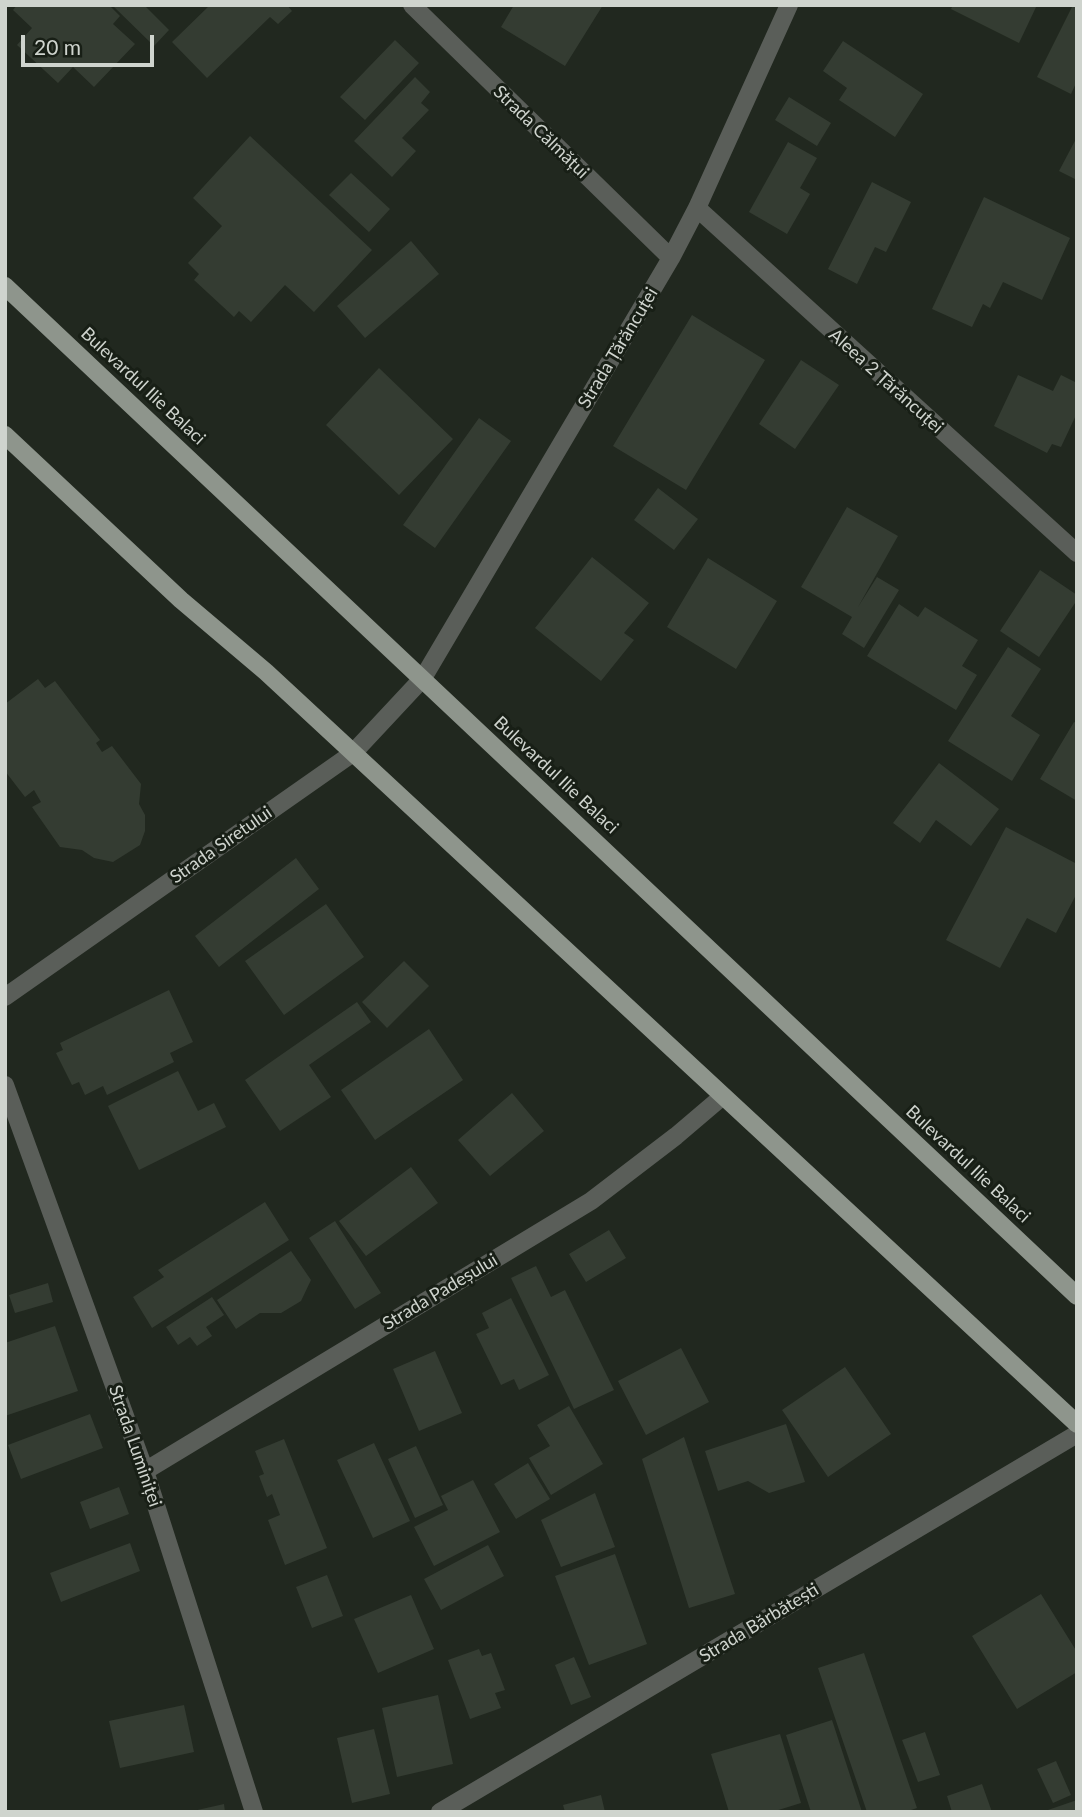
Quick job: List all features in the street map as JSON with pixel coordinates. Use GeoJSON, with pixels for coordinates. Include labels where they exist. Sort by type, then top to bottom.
{"type":"FeatureCollection","features":[{"type":"Feature","properties":{"kind":"main road","name":"Bulevardul Ilie Balaci"},"geometry":{"type":"LineString","coordinates":[[5,286],[1077,1296]]}},
{"type":"Feature","properties":{"kind":"main road"},"geometry":{"type":"LineString","coordinates":[[5,435],[181,600],[266,672],[1077,1424]]}},
{"type":"Feature","properties":{"kind":"street","name":"Strada Călmățui"},"geometry":{"type":"LineString","coordinates":[[412,5],[671,258]]}},
{"type":"Feature","properties":{"kind":"street","name":"Strada Țărăncuței"},"geometry":{"type":"LineString","coordinates":[[423,678],[671,258],[697,208],[789,5]]}},
{"type":"Feature","properties":{"kind":"street","name":"Aleea 2 Țărăncuței"},"geometry":{"type":"LineString","coordinates":[[697,208],[1077,553]]}},
{"type":"Feature","properties":{"kind":"street","name":"Strada Siretului"},"geometry":{"type":"LineString","coordinates":[[5,997],[352,753],[423,678]]}},
{"type":"Feature","properties":{"kind":"street","name":"Strada Luminiței"},"geometry":{"type":"LineString","coordinates":[[5,1084],[145,1471],[254,1812]]}},
{"type":"Feature","properties":{"kind":"street","name":"Strada Padeșului"},"geometry":{"type":"LineString","coordinates":[[145,1471],[591,1201],[723,1096]]}},
{"type":"Feature","properties":{"kind":"street","name":"Strada Bărbătești"},"geometry":{"type":"LineString","coordinates":[[440,1812],[1077,1434]]}},
{"type":"Feature","properties":{"kind":"building"},"geometry":{"type":"Polygon","coordinates":[[[17,5],[109,5],[120,16],[113,24],[135,44],[94,87],[73,67],[58,83],[17,45],[32,28],[13,10],[17,5]]]}},
{"type":"Feature","properties":{"kind":"building"},"geometry":{"type":"Polygon","coordinates":[[[112,5],[144,5],[169,30],[154,46],[112,5]]]}},
{"type":"Feature","properties":{"kind":"building"},"geometry":{"type":"Polygon","coordinates":[[[210,5],[287,5],[292,11],[278,24],[270,17],[207,78],[172,42],[210,5]]]}},
{"type":"Feature","properties":{"kind":"building"},"geometry":{"type":"Polygon","coordinates":[[[514,5],[603,5],[565,66],[501,27],[514,5]]]}},
{"type":"Feature","properties":{"kind":"building"},"geometry":{"type":"Polygon","coordinates":[[[953,5],[1037,5],[1019,43],[951,9],[953,5]]]}},
{"type":"Feature","properties":{"kind":"building"},"geometry":{"type":"Polygon","coordinates":[[[1073,5],[1077,5],[1077,81],[1071,94],[1037,77],[1073,5]]]}},
{"type":"Feature","properties":{"kind":"building"},"geometry":{"type":"Polygon","coordinates":[[[395,40],[419,63],[365,120],[340,97],[395,40]]]}},
{"type":"Feature","properties":{"kind":"building"},"geometry":{"type":"Polygon","coordinates":[[[843,41],[923,94],[895,137],[839,100],[847,88],[823,71],[843,41]]]}},
{"type":"Feature","properties":{"kind":"building"},"geometry":{"type":"Polygon","coordinates":[[[415,77],[430,92],[421,103],[429,110],[402,138],[416,151],[392,177],[354,141],[415,77]]]}},
{"type":"Feature","properties":{"kind":"building"},"geometry":{"type":"Polygon","coordinates":[[[789,97],[831,123],[817,146],[775,120],[789,97]]]}},
{"type":"Feature","properties":{"kind":"building"},"geometry":{"type":"Polygon","coordinates":[[[250,136],[372,250],[314,312],[285,285],[251,322],[239,311],[234,317],[194,280],[199,274],[188,263],[222,226],[193,198],[250,136]]]}},
{"type":"Feature","properties":{"kind":"building"},"geometry":{"type":"Polygon","coordinates":[[[1077,137],[1077,180],[1059,171],[1077,137]]]}},
{"type":"Feature","properties":{"kind":"building"},"geometry":{"type":"Polygon","coordinates":[[[788,142],[817,158],[800,188],[810,194],[787,234],[749,212],[788,142]]]}},
{"type":"Feature","properties":{"kind":"building"},"geometry":{"type":"Polygon","coordinates":[[[351,173],[390,209],[369,232],[329,195],[351,173]]]}},
{"type":"Feature","properties":{"kind":"building"},"geometry":{"type":"Polygon","coordinates":[[[872,182],[911,202],[886,252],[875,247],[857,284],[828,269],[872,182]]]}},
{"type":"Feature","properties":{"kind":"building"},"geometry":{"type":"Polygon","coordinates":[[[984,197],[1070,238],[1042,300],[1003,282],[990,308],[983,304],[972,327],[932,309],[984,197]]]}},
{"type":"Feature","properties":{"kind":"building"},"geometry":{"type":"Polygon","coordinates":[[[411,241],[439,274],[365,338],[337,306],[411,241]]]}},
{"type":"Feature","properties":{"kind":"building"},"geometry":{"type":"Polygon","coordinates":[[[692,315],[765,360],[686,490],[613,446],[692,315]]]}},
{"type":"Feature","properties":{"kind":"building"},"geometry":{"type":"Polygon","coordinates":[[[801,360],[839,385],[795,449],[759,424],[801,360]]]}},
{"type":"Feature","properties":{"kind":"building"},"geometry":{"type":"Polygon","coordinates":[[[379,368],[453,439],[399,495],[326,425],[379,368]]]}},
{"type":"Feature","properties":{"kind":"building"},"geometry":{"type":"Polygon","coordinates":[[[1018,375],[1053,391],[1061,375],[1077,383],[1077,413],[1061,447],[1052,444],[1047,453],[994,426],[1018,375]]]}},
{"type":"Feature","properties":{"kind":"building"},"geometry":{"type":"Polygon","coordinates":[[[479,418],[511,441],[435,548],[403,525],[479,418]]]}},
{"type":"Feature","properties":{"kind":"building"},"geometry":{"type":"Polygon","coordinates":[[[658,488],[698,519],[674,550],[634,520],[658,488]]]}},
{"type":"Feature","properties":{"kind":"building"},"geometry":{"type":"Polygon","coordinates":[[[847,507],[898,536],[858,607],[877,577],[899,590],[864,648],[842,634],[852,617],[801,587],[847,507]]]}},
{"type":"Feature","properties":{"kind":"building"},"geometry":{"type":"Polygon","coordinates":[[[592,557],[649,603],[624,633],[634,640],[601,681],[535,628],[592,557]]]}},
{"type":"Feature","properties":{"kind":"building"},"geometry":{"type":"Polygon","coordinates":[[[708,558],[777,601],[736,669],[667,627],[708,558]]]}},
{"type":"Feature","properties":{"kind":"building"},"geometry":{"type":"Polygon","coordinates":[[[1040,570],[1077,595],[1077,600],[1039,657],[1000,631],[1040,570]]]}},
{"type":"Feature","properties":{"kind":"building"},"geometry":{"type":"Polygon","coordinates":[[[899,604],[918,617],[925,607],[978,640],[962,666],[977,675],[956,710],[867,656],[899,604]]]}},
{"type":"Feature","properties":{"kind":"building"},"geometry":{"type":"Polygon","coordinates":[[[1008,647],[1041,669],[1011,716],[1040,735],[1012,781],[948,741],[1008,647]]]}},
{"type":"Feature","properties":{"kind":"building"},"geometry":{"type":"Polygon","coordinates":[[[38,679],[45,688],[55,681],[100,740],[96,743],[102,752],[112,746],[141,784],[139,804],[145,815],[145,831],[140,845],[113,862],[94,858],[82,850],[60,847],[32,807],[41,802],[34,790],[25,797],[5,771],[5,704],[38,679]]]}},
{"type":"Feature","properties":{"kind":"building"},"geometry":{"type":"Polygon","coordinates":[[[1074,722],[1077,723],[1077,801],[1040,779],[1074,722]]]}},
{"type":"Feature","properties":{"kind":"building"},"geometry":{"type":"Polygon","coordinates":[[[939,763],[999,809],[971,846],[936,820],[920,843],[893,823],[939,763]]]}},
{"type":"Feature","properties":{"kind":"building"},"geometry":{"type":"Polygon","coordinates":[[[1006,827],[1077,864],[1077,893],[1056,933],[1027,918],[1000,968],[946,940],[1006,827]]]}},
{"type":"Feature","properties":{"kind":"building"},"geometry":{"type":"Polygon","coordinates":[[[296,858],[319,889],[219,967],[195,936],[296,858]]]}},
{"type":"Feature","properties":{"kind":"building"},"geometry":{"type":"Polygon","coordinates":[[[326,904],[364,957],[284,1015],[245,961],[326,904]]]}},
{"type":"Feature","properties":{"kind":"building"},"geometry":{"type":"Polygon","coordinates":[[[404,961],[429,986],[387,1028],[362,1002],[404,961]]]}},
{"type":"Feature","properties":{"kind":"building"},"geometry":{"type":"Polygon","coordinates":[[[169,990],[193,1042],[170,1053],[174,1062],[107,1095],[103,1086],[85,1095],[79,1082],[72,1085],[56,1053],[63,1050],[60,1043],[169,990]]]}},
{"type":"Feature","properties":{"kind":"building"},"geometry":{"type":"Polygon","coordinates":[[[357,1002],[371,1022],[309,1065],[331,1097],[280,1131],[245,1080],[357,1002]]]}},
{"type":"Feature","properties":{"kind":"building"},"geometry":{"type":"Polygon","coordinates":[[[429,1029],[463,1080],[375,1140],[341,1090],[429,1029]]]}},
{"type":"Feature","properties":{"kind":"building"},"geometry":{"type":"Polygon","coordinates":[[[178,1071],[198,1111],[214,1103],[226,1127],[139,1170],[108,1106],[178,1071]]]}},
{"type":"Feature","properties":{"kind":"building"},"geometry":{"type":"Polygon","coordinates":[[[512,1093],[544,1131],[490,1176],[458,1140],[512,1093]]]}},
{"type":"Feature","properties":{"kind":"building"},"geometry":{"type":"Polygon","coordinates":[[[411,1167],[438,1203],[366,1256],[339,1221],[411,1167]]]}},
{"type":"Feature","properties":{"kind":"building"},"geometry":{"type":"Polygon","coordinates":[[[265,1202],[289,1240],[152,1328],[133,1297],[164,1277],[158,1270],[265,1202]]]}},
{"type":"Feature","properties":{"kind":"building"},"geometry":{"type":"Polygon","coordinates":[[[335,1221],[381,1293],[355,1309],[309,1238],[335,1221]]]}},
{"type":"Feature","properties":{"kind":"building"},"geometry":{"type":"Polygon","coordinates":[[[609,1230],[626,1258],[586,1282],[569,1254],[609,1230]]]}},
{"type":"Feature","properties":{"kind":"building"},"geometry":{"type":"Polygon","coordinates":[[[291,1251],[311,1280],[301,1301],[281,1313],[260,1313],[236,1329],[217,1300],[291,1251]]]}},
{"type":"Feature","properties":{"kind":"building"},"geometry":{"type":"Polygon","coordinates":[[[536,1266],[551,1297],[565,1290],[614,1390],[574,1409],[511,1278],[536,1266]]]}},
{"type":"Feature","properties":{"kind":"building"},"geometry":{"type":"Polygon","coordinates":[[[48,1283],[53,1302],[15,1313],[9,1295],[48,1283]]]}},
{"type":"Feature","properties":{"kind":"building"},"geometry":{"type":"Polygon","coordinates":[[[212,1297],[224,1315],[206,1327],[212,1336],[197,1346],[190,1337],[178,1345],[166,1327],[212,1297]]]}},
{"type":"Feature","properties":{"kind":"building"},"geometry":{"type":"Polygon","coordinates":[[[511,1298],[549,1375],[519,1390],[514,1379],[501,1385],[476,1334],[489,1328],[482,1313],[511,1298]]]}},
{"type":"Feature","properties":{"kind":"building"},"geometry":{"type":"Polygon","coordinates":[[[55,1326],[78,1391],[5,1416],[5,1343],[55,1326]]]}},
{"type":"Feature","properties":{"kind":"building"},"geometry":{"type":"Polygon","coordinates":[[[681,1348],[709,1402],[646,1435],[618,1381],[681,1348]]]}},
{"type":"Feature","properties":{"kind":"building"},"geometry":{"type":"Polygon","coordinates":[[[435,1351],[462,1413],[419,1431],[393,1369],[435,1351]]]}},
{"type":"Feature","properties":{"kind":"building"},"geometry":{"type":"Polygon","coordinates":[[[845,1367],[891,1434],[828,1477],[782,1410],[845,1367]]]}},
{"type":"Feature","properties":{"kind":"building"},"geometry":{"type":"Polygon","coordinates":[[[569,1406],[603,1464],[551,1495],[529,1458],[550,1446],[537,1425],[569,1406]]]}},
{"type":"Feature","properties":{"kind":"building"},"geometry":{"type":"Polygon","coordinates":[[[90,1414],[103,1448],[21,1479],[8,1445],[90,1414]]]}},
{"type":"Feature","properties":{"kind":"building"},"geometry":{"type":"Polygon","coordinates":[[[786,1424],[805,1482],[769,1493],[748,1481],[718,1491],[705,1451],[786,1424]]]}},
{"type":"Feature","properties":{"kind":"building"},"geometry":{"type":"Polygon","coordinates":[[[684,1437],[735,1594],[689,1608],[642,1459],[684,1437]]]}},
{"type":"Feature","properties":{"kind":"building"},"geometry":{"type":"Polygon","coordinates":[[[284,1439],[327,1548],[285,1565],[268,1520],[280,1515],[272,1494],[267,1497],[259,1476],[264,1474],[255,1451],[284,1439]]]}},
{"type":"Feature","properties":{"kind":"building"},"geometry":{"type":"Polygon","coordinates":[[[374,1443],[410,1521],[373,1538],[337,1460],[374,1443]]]}},
{"type":"Feature","properties":{"kind":"building"},"geometry":{"type":"Polygon","coordinates":[[[416,1446],[443,1505],[415,1518],[388,1459],[416,1446]]]}},
{"type":"Feature","properties":{"kind":"building"},"geometry":{"type":"Polygon","coordinates":[[[528,1463],[550,1499],[516,1519],[494,1484],[528,1463]]]}},
{"type":"Feature","properties":{"kind":"building"},"geometry":{"type":"Polygon","coordinates":[[[473,1480],[500,1532],[434,1566],[414,1527],[448,1510],[441,1496],[473,1480]]]}},
{"type":"Feature","properties":{"kind":"building"},"geometry":{"type":"Polygon","coordinates":[[[119,1487],[129,1514],[90,1529],[80,1502],[119,1487]]]}},
{"type":"Feature","properties":{"kind":"building"},"geometry":{"type":"Polygon","coordinates":[[[595,1493],[615,1547],[561,1567],[541,1520],[595,1493]]]}},
{"type":"Feature","properties":{"kind":"building"},"geometry":{"type":"Polygon","coordinates":[[[130,1543],[140,1571],[61,1602],[50,1573],[130,1543]]]}},
{"type":"Feature","properties":{"kind":"building"},"geometry":{"type":"Polygon","coordinates":[[[488,1545],[504,1576],[441,1610],[424,1579],[488,1545]]]}},
{"type":"Feature","properties":{"kind":"building"},"geometry":{"type":"Polygon","coordinates":[[[615,1554],[647,1644],[589,1665],[555,1576],[615,1554]]]}},
{"type":"Feature","properties":{"kind":"building"},"geometry":{"type":"Polygon","coordinates":[[[327,1575],[343,1616],[312,1628],[296,1587],[327,1575]]]}},
{"type":"Feature","properties":{"kind":"building"},"geometry":{"type":"Polygon","coordinates":[[[1041,1594],[1077,1652],[1077,1672],[1017,1709],[972,1636],[1041,1594]]]}},
{"type":"Feature","properties":{"kind":"building"},"geometry":{"type":"Polygon","coordinates":[[[411,1595],[434,1649],[378,1673],[354,1619],[411,1595]]]}},
{"type":"Feature","properties":{"kind":"building"},"geometry":{"type":"Polygon","coordinates":[[[479,1649],[482,1656],[491,1653],[505,1690],[495,1693],[501,1708],[470,1719],[448,1660],[479,1649]]]}},
{"type":"Feature","properties":{"kind":"building"},"geometry":{"type":"Polygon","coordinates":[[[864,1653],[917,1808],[905,1812],[867,1812],[818,1668],[864,1653]]]}},
{"type":"Feature","properties":{"kind":"building"},"geometry":{"type":"Polygon","coordinates":[[[574,1657],[591,1697],[571,1705],[555,1665],[574,1657]]]}},
{"type":"Feature","properties":{"kind":"building"},"geometry":{"type":"Polygon","coordinates":[[[438,1695],[453,1764],[397,1777],[382,1708],[438,1695]]]}},
{"type":"Feature","properties":{"kind":"building"},"geometry":{"type":"Polygon","coordinates":[[[184,1705],[194,1752],[120,1768],[109,1721],[184,1705]]]}},
{"type":"Feature","properties":{"kind":"building"},"geometry":{"type":"Polygon","coordinates":[[[832,1720],[862,1812],[811,1812],[786,1735],[832,1720]]]}},
{"type":"Feature","properties":{"kind":"building"},"geometry":{"type":"Polygon","coordinates":[[[374,1729],[390,1794],[352,1803],[337,1738],[374,1729]]]}},
{"type":"Feature","properties":{"kind":"building"},"geometry":{"type":"Polygon","coordinates":[[[925,1732],[940,1775],[918,1782],[902,1740],[925,1732]]]}},
{"type":"Feature","properties":{"kind":"building"},"geometry":{"type":"Polygon","coordinates":[[[780,1734],[801,1803],[772,1812],[729,1812],[711,1754],[780,1734]]]}},
{"type":"Feature","properties":{"kind":"building"},"geometry":{"type":"Polygon","coordinates":[[[1056,1761],[1071,1795],[1053,1803],[1037,1769],[1056,1761]]]}},
{"type":"Feature","properties":{"kind":"building"},"geometry":{"type":"Polygon","coordinates":[[[982,1784],[992,1812],[952,1812],[947,1796],[982,1784]]]}},
{"type":"Feature","properties":{"kind":"building"},"geometry":{"type":"Polygon","coordinates":[[[601,1795],[605,1812],[565,1812],[563,1805],[601,1795]]]}},
{"type":"Feature","properties":{"kind":"building"},"geometry":{"type":"Polygon","coordinates":[[[1077,1800],[1077,1812],[1045,1812],[1045,1811],[1077,1800]]]}},
{"type":"Feature","properties":{"kind":"building"},"geometry":{"type":"Polygon","coordinates":[[[224,1804],[225,1812],[193,1812],[193,1811],[224,1804]]]}}]}
